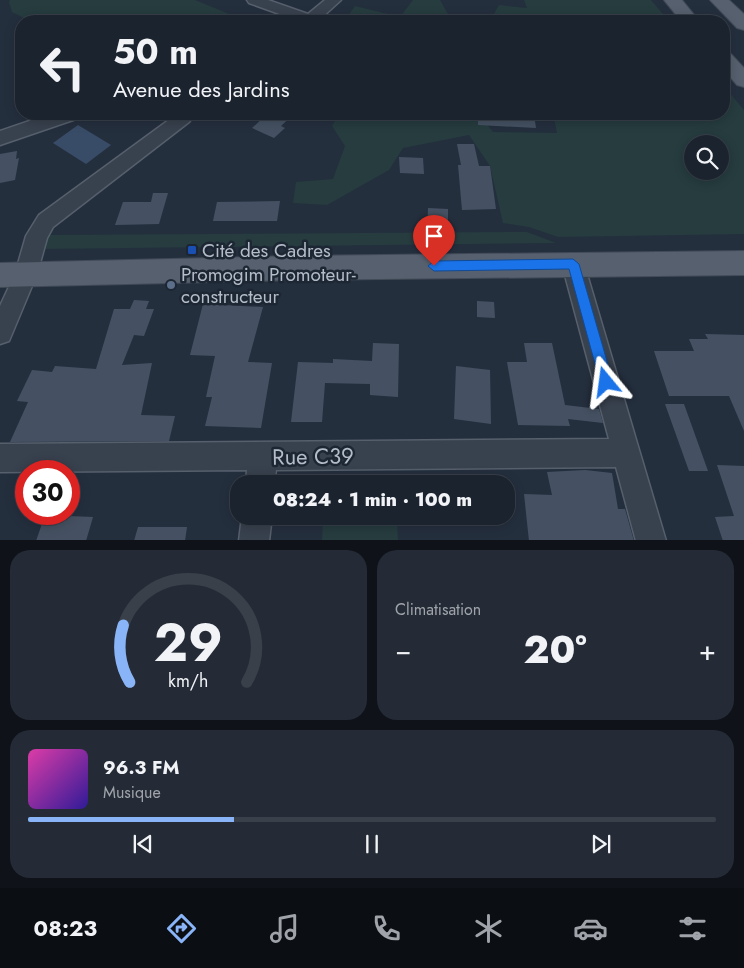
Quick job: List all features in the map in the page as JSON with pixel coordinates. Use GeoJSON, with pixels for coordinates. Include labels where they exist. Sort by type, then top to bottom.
{"type":"FeatureCollection","features":[{"type":"Feature","properties":{"kind":"main road"},"geometry":{"type":"LineString","coordinates":[[673,0],[685,15]]}},
{"type":"Feature","properties":{"kind":"main road"},"geometry":{"type":"LineString","coordinates":[[719,0],[744,24]]}},
{"type":"Feature","properties":{"kind":"main road"},"geometry":{"type":"LineString","coordinates":[[730,65],[744,80]]}},
{"type":"Feature","properties":{"kind":"main road"},"geometry":{"type":"LineString","coordinates":[[13,275],[744,262]]}},
{"type":"Feature","properties":{"kind":"street"},"geometry":{"type":"LineString","coordinates":[[254,0],[293,15]]}},
{"type":"Feature","properties":{"kind":"street"},"geometry":{"type":"LineString","coordinates":[[316,15],[334,0]]}},
{"type":"Feature","properties":{"kind":"street"},"geometry":{"type":"LineString","coordinates":[[0,138],[28,131],[47,120]]}},
{"type":"Feature","properties":{"kind":"street"},"geometry":{"type":"LineString","coordinates":[[0,333],[13,275],[46,222],[178,120]]}},
{"type":"Feature","properties":{"kind":"street"},"geometry":{"type":"LineString","coordinates":[[573,264],[651,540]]}},
{"type":"Feature","properties":{"kind":"street","name":"Rue C39"},"geometry":{"type":"LineString","coordinates":[[0,458],[626,452]]}},
{"type":"Feature","properties":{"kind":"street"},"geometry":{"type":"LineString","coordinates":[[261,475],[263,456]]}},
{"type":"Feature","properties":{"kind":"street"},"geometry":{"type":"LineString","coordinates":[[254,540],[256,525]]}},
{"type":"Feature","properties":{"kind":"green space"},"geometry":{"type":"Polygon","coordinates":[[[10,0],[195,0],[230,15],[18,15],[12,12],[10,0]]]}},
{"type":"Feature","properties":{"kind":"green space"},"geometry":{"type":"Polygon","coordinates":[[[413,0],[440,0],[449,15],[402,15],[413,0]]]}},
{"type":"Feature","properties":{"kind":"green space"},"geometry":{"type":"Polygon","coordinates":[[[524,0],[651,0],[664,15],[493,15],[499,5],[527,8],[524,0]]]}},
{"type":"Feature","properties":{"kind":"green space"},"geometry":{"type":"Polygon","coordinates":[[[355,6],[392,15],[349,15],[355,6]]]}},
{"type":"Feature","properties":{"kind":"green space"},"geometry":{"type":"Polygon","coordinates":[[[730,93],[744,110],[744,234],[558,237],[529,227],[503,223],[490,166],[469,135],[403,148],[389,170],[327,205],[293,203],[296,182],[333,179],[345,146],[332,126],[336,120],[484,120],[493,132],[557,133],[554,120],[730,120],[730,93]]]}},
{"type":"Feature","properties":{"kind":"green space"},"geometry":{"type":"Polygon","coordinates":[[[527,232],[556,243],[41,249],[44,235],[527,232]]]}},
{"type":"Feature","properties":{"kind":"green space"},"geometry":{"type":"Polygon","coordinates":[[[323,525],[397,525],[398,540],[322,540],[323,525]]]}},
{"type":"Feature","properties":{"kind":"water"},"geometry":{"type":"Polygon","coordinates":[[[78,125],[111,145],[86,164],[53,143],[78,125]]]}},
{"type":"Feature","properties":{"kind":"building"},"geometry":{"type":"Polygon","coordinates":[[[261,120],[288,120],[281,126],[285,128],[274,138],[252,128],[261,120]]]}},
{"type":"Feature","properties":{"kind":"building"},"geometry":{"type":"Polygon","coordinates":[[[478,120],[535,120],[536,128],[478,125],[478,120]]]}},
{"type":"Feature","properties":{"kind":"building"},"geometry":{"type":"Polygon","coordinates":[[[457,144],[474,144],[479,166],[490,166],[496,209],[462,210],[458,165],[461,165],[457,144]]]}},
{"type":"Feature","properties":{"kind":"building"},"geometry":{"type":"Polygon","coordinates":[[[17,151],[16,159],[19,158],[15,180],[0,183],[0,154],[17,151]]]}},
{"type":"Feature","properties":{"kind":"building"},"geometry":{"type":"Polygon","coordinates":[[[399,157],[423,158],[424,174],[400,173],[399,157]]]}},
{"type":"Feature","properties":{"kind":"building"},"geometry":{"type":"Polygon","coordinates":[[[153,193],[168,193],[159,224],[115,225],[123,202],[151,202],[153,193]]]}},
{"type":"Feature","properties":{"kind":"building"},"geometry":{"type":"Polygon","coordinates":[[[280,201],[277,221],[213,221],[217,202],[280,201]]]}},
{"type":"Feature","properties":{"kind":"building"},"geometry":{"type":"Polygon","coordinates":[[[428,208],[448,209],[448,236],[427,234],[428,208]]]}},
{"type":"Feature","properties":{"kind":"building"},"geometry":{"type":"Polygon","coordinates":[[[134,300],[149,301],[146,309],[154,309],[144,336],[134,335],[122,365],[152,363],[141,415],[175,416],[169,441],[10,442],[28,402],[17,401],[32,370],[52,372],[55,366],[96,369],[114,309],[130,309],[134,300]]]}},
{"type":"Feature","properties":{"kind":"building"},"geometry":{"type":"Polygon","coordinates":[[[477,301],[494,302],[495,318],[477,317],[477,301]]]}},
{"type":"Feature","properties":{"kind":"building"},"geometry":{"type":"Polygon","coordinates":[[[203,304],[263,307],[248,362],[272,363],[261,428],[205,426],[212,397],[206,397],[215,356],[190,355],[203,304]]]}},
{"type":"Feature","properties":{"kind":"building"},"geometry":{"type":"Polygon","coordinates":[[[705,334],[744,335],[744,431],[729,396],[669,396],[654,351],[694,351],[689,339],[708,339],[705,334]]]}},
{"type":"Feature","properties":{"kind":"building"},"geometry":{"type":"Polygon","coordinates":[[[373,343],[399,344],[398,397],[370,395],[370,384],[325,383],[322,422],[291,422],[298,362],[333,363],[333,359],[372,361],[373,343]]]}},
{"type":"Feature","properties":{"kind":"building"},"geometry":{"type":"Polygon","coordinates":[[[524,343],[552,343],[565,405],[599,409],[603,423],[568,419],[570,426],[518,425],[507,362],[527,362],[524,343]]]}},
{"type":"Feature","properties":{"kind":"building"},"geometry":{"type":"Polygon","coordinates":[[[456,366],[490,370],[491,424],[454,419],[456,366]]]}},
{"type":"Feature","properties":{"kind":"building"},"geometry":{"type":"Polygon","coordinates":[[[665,404],[684,404],[708,471],[689,471],[665,404]]]}},
{"type":"Feature","properties":{"kind":"building"},"geometry":{"type":"Polygon","coordinates":[[[717,465],[744,466],[744,540],[723,540],[715,517],[734,516],[717,465]]]}},
{"type":"Feature","properties":{"kind":"building"},"geometry":{"type":"Polygon","coordinates":[[[585,470],[612,473],[618,509],[625,509],[634,540],[529,540],[524,494],[552,495],[547,472],[585,470]]]}},
{"type":"Feature","properties":{"kind":"building"},"geometry":{"type":"Polygon","coordinates":[[[80,516],[93,517],[86,540],[36,540],[42,525],[80,525],[80,516]]]}},
{"type":"Feature","properties":{"kind":"building"},"geometry":{"type":"Polygon","coordinates":[[[138,527],[187,527],[185,540],[134,540],[138,527]]]}},
{"type":"Feature","properties":{"kind":"place","name":"Cité des Cadres"},"geometry":{"type":"Point","coordinates":[192,250]}},
{"type":"Feature","properties":{"kind":"place","name":"Promogim Promoteur- constructeur"},"geometry":{"type":"Point","coordinates":[171,285]}},
{"type":"Feature","properties":{"kind":"route"},"geometry":{"type":"LineString","coordinates":[[434,266],[573,264],[606,382]]}}]}
